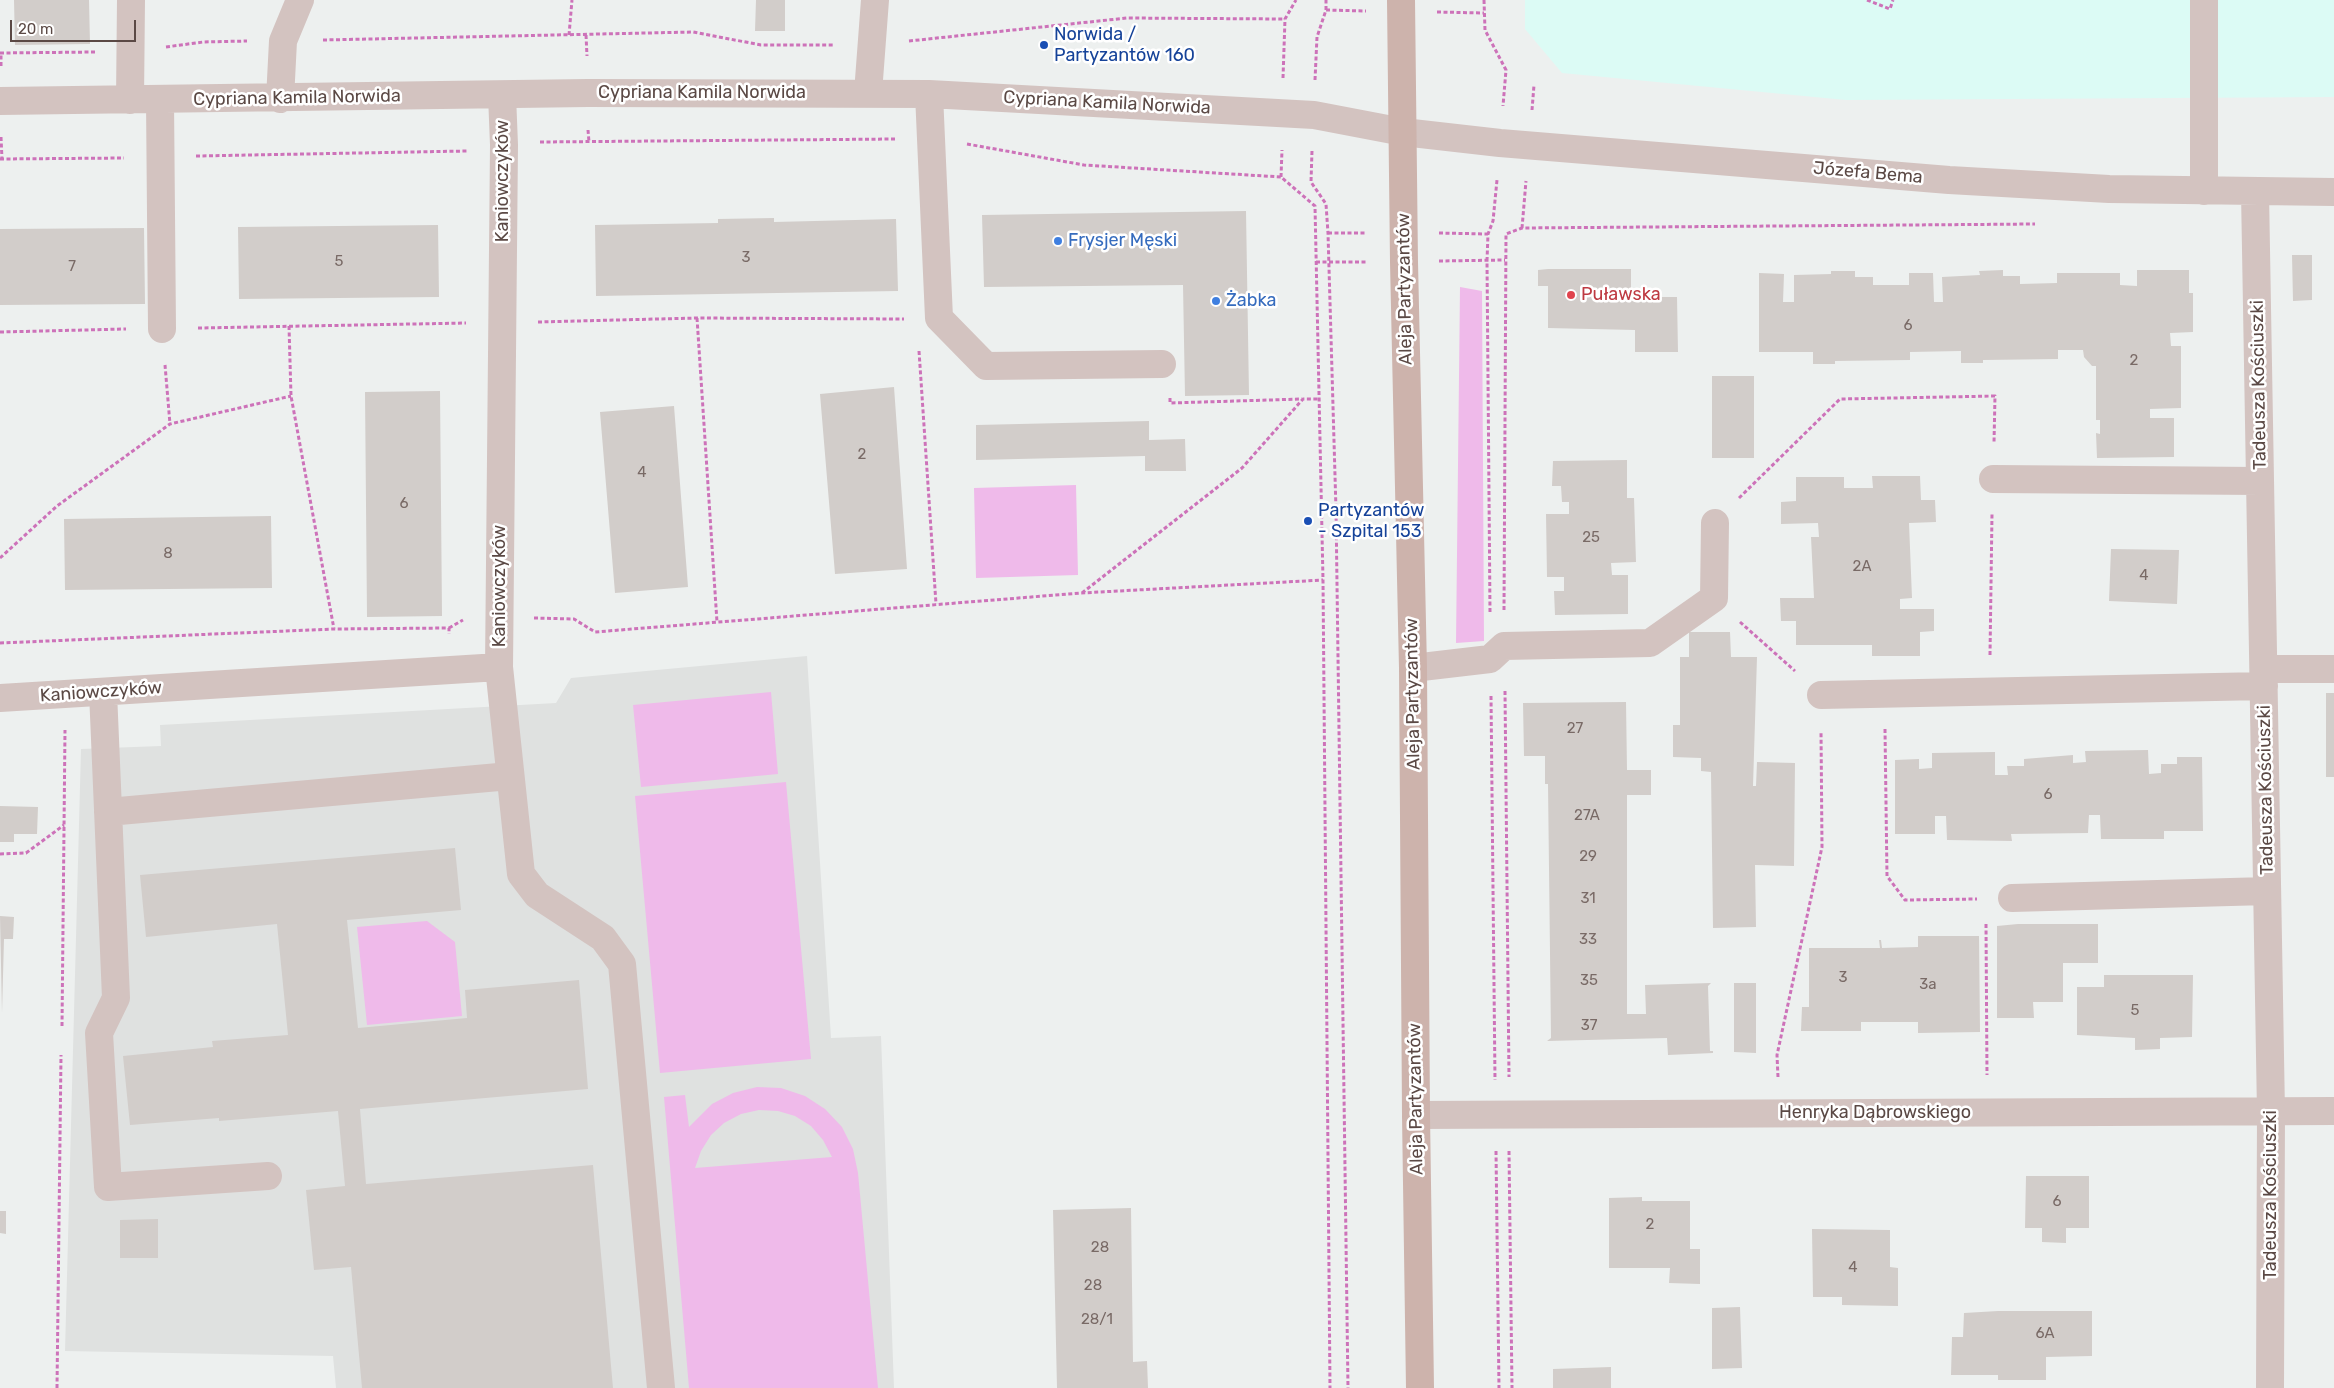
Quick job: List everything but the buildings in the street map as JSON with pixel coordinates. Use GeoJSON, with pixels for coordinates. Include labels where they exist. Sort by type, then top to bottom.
{"type":"FeatureCollection","features":[{"type":"Feature","properties":{"kind":"main road","name":"Aleja Partyzantów"},"geometry":{"type":"LineString","coordinates":[[1401,0],[1413,668],[1420,1388]]}},
{"type":"Feature","properties":{"kind":"street"},"geometry":{"type":"LineString","coordinates":[[130,100],[131,0]]}},
{"type":"Feature","properties":{"kind":"street"},"geometry":{"type":"LineString","coordinates":[[280,99],[283,41],[300,0]]}},
{"type":"Feature","properties":{"kind":"street"},"geometry":{"type":"LineString","coordinates":[[868,93],[875,0]]}},
{"type":"Feature","properties":{"kind":"street"},"geometry":{"type":"LineString","coordinates":[[2204,0],[2204,191]]}},
{"type":"Feature","properties":{"kind":"street"},"geometry":{"type":"LineString","coordinates":[[929,94],[940,318],[986,366],[1162,364]]}},
{"type":"Feature","properties":{"kind":"street","name":"Cypriana Kamila Norwida"},"geometry":{"type":"LineString","coordinates":[[0,101],[502,95],[929,94],[1314,115],[1402,132]]}},
{"type":"Feature","properties":{"kind":"street","name":"Kaniowczyków"},"geometry":{"type":"LineString","coordinates":[[0,698],[499,667],[504,145],[502,95]]}},
{"type":"Feature","properties":{"kind":"street"},"geometry":{"type":"LineString","coordinates":[[160,100],[162,329]]}},
{"type":"Feature","properties":{"kind":"street","name":"Józefa Bema"},"geometry":{"type":"LineString","coordinates":[[1402,132],[1500,143],[1949,180],[2109,190],[2334,192]]}},
{"type":"Feature","properties":{"kind":"street","name":"Tadeusza Kościuszki"},"geometry":{"type":"LineString","coordinates":[[2255,192],[2271,1112],[2270,1388]]}},
{"type":"Feature","properties":{"kind":"street"},"geometry":{"type":"LineString","coordinates":[[1993,480],[2260,481]]}},
{"type":"Feature","properties":{"kind":"street"},"geometry":{"type":"LineString","coordinates":[[1413,668],[1490,658],[1504,646],[1650,643],[1714,598],[1714,523]]}},
{"type":"Feature","properties":{"kind":"street"},"geometry":{"type":"LineString","coordinates":[[499,667],[521,874],[537,895],[603,938],[622,964],[660,1388]]}},
{"type":"Feature","properties":{"kind":"street"},"geometry":{"type":"LineString","coordinates":[[1821,695],[1989,691],[2264,678],[2334,669]]}},
{"type":"Feature","properties":{"kind":"street"},"geometry":{"type":"LineString","coordinates":[[103,692],[116,998],[99,1032],[108,1187],[268,1176]]}},
{"type":"Feature","properties":{"kind":"street"},"geometry":{"type":"LineString","coordinates":[[108,812],[510,776]]}},
{"type":"Feature","properties":{"kind":"street"},"geometry":{"type":"LineString","coordinates":[[2012,898],[2267,891]]}},
{"type":"Feature","properties":{"kind":"street","name":"Henryka Dąbrowskiego"},"geometry":{"type":"LineString","coordinates":[[1416,1115],[2334,1111]]}},
{"type":"Feature","properties":{"kind":"path"},"geometry":{"type":"LineString","coordinates":[[569,35],[572,0]]}},
{"type":"Feature","properties":{"kind":"path"},"geometry":{"type":"LineString","coordinates":[[0,53],[130,52],[203,42],[694,32],[761,46],[872,45],[1127,18],[1285,19],[1296,0]]}},
{"type":"Feature","properties":{"kind":"path"},"geometry":{"type":"LineString","coordinates":[[1326,0],[1326,10],[1317,37],[1311,182],[1326,204],[1328,233],[1336,510],[1348,1388]]}},
{"type":"Feature","properties":{"kind":"path"},"geometry":{"type":"LineString","coordinates":[[1867,0],[1890,9],[1893,0]]}},
{"type":"Feature","properties":{"kind":"path"},"geometry":{"type":"LineString","coordinates":[[0,159],[460,152],[527,142],[931,138],[1084,165],[1281,176],[1315,206],[1323,580],[1330,1388]]}},
{"type":"Feature","properties":{"kind":"path"},"geometry":{"type":"LineString","coordinates":[[1512,1388],[1504,646],[1506,234],[1522,228],[2039,224]]}},
{"type":"Feature","properties":{"kind":"path"},"geometry":{"type":"LineString","coordinates":[[697,318],[717,622]]}},
{"type":"Feature","properties":{"kind":"path"},"geometry":{"type":"LineString","coordinates":[[290,326],[292,396],[334,629]]}},
{"type":"Feature","properties":{"kind":"path"},"geometry":{"type":"LineString","coordinates":[[162,329],[170,424]]}},
{"type":"Feature","properties":{"kind":"path"},"geometry":{"type":"LineString","coordinates":[[921,346],[918,355],[936,604]]}},
{"type":"Feature","properties":{"kind":"path"},"geometry":{"type":"LineString","coordinates":[[1162,364],[1168,364],[1170,403],[1318,400]]}},
{"type":"Feature","properties":{"kind":"path"},"geometry":{"type":"LineString","coordinates":[[0,558],[57,506],[170,424],[292,396]]}},
{"type":"Feature","properties":{"kind":"path"},"geometry":{"type":"LineString","coordinates":[[1714,523],[1840,399],[1995,396],[1989,691]]}},
{"type":"Feature","properties":{"kind":"path"},"geometry":{"type":"LineString","coordinates":[[1082,593],[1242,468],[1303,400]]}},
{"type":"Feature","properties":{"kind":"path"},"geometry":{"type":"LineString","coordinates":[[499,618],[574,619],[595,632],[1082,593],[1323,580]]}},
{"type":"Feature","properties":{"kind":"path"},"geometry":{"type":"LineString","coordinates":[[1714,598],[1821,695],[1822,847],[1777,1055],[1780,1113]]}},
{"type":"Feature","properties":{"kind":"path"},"geometry":{"type":"LineString","coordinates":[[0,643],[334,629],[449,628],[452,670]]}},
{"type":"Feature","properties":{"kind":"path"},"geometry":{"type":"LineString","coordinates":[[1885,693],[1888,876],[1905,900],[2012,898]]}},
{"type":"Feature","properties":{"kind":"path"},"geometry":{"type":"LineString","coordinates":[[0,854],[26,853],[64,824]]}},
{"type":"Feature","properties":{"kind":"path"},"geometry":{"type":"LineString","coordinates":[[1986,898],[1987,1112]]}},
{"type":"Feature","properties":{"kind":"shaded area"},"geometry":{"type":"Polygon","coordinates":[[[1525,0],[2334,0],[2334,97],[1846,100],[1562,73],[1525,29],[1525,0]]]}},
{"type":"Feature","properties":{"kind":"shaded area"},"geometry":{"type":"Polygon","coordinates":[[[1460,287],[1482,291],[1484,641],[1456,643],[1460,287]]]}},
{"type":"Feature","properties":{"kind":"shaded area"},"geometry":{"type":"Polygon","coordinates":[[[1076,485],[1078,575],[976,578],[974,488],[1076,485]]]}},
{"type":"Feature","properties":{"kind":"shaded area"},"geometry":{"type":"Polygon","coordinates":[[[807,656],[831,1038],[881,1036],[894,1388],[336,1388],[333,1356],[65,1351],[81,749],[161,746],[160,725],[556,703],[571,678],[807,656]]]}},
{"type":"Feature","properties":{"kind":"shaded area"},"geometry":{"type":"Polygon","coordinates":[[[771,692],[778,774],[641,787],[633,705],[771,692]]]}},
{"type":"Feature","properties":{"kind":"shaded area"},"geometry":{"type":"Polygon","coordinates":[[[786,782],[811,1059],[660,1073],[635,796],[786,782]]]}},
{"type":"Feature","properties":{"kind":"shaded area"},"geometry":{"type":"Polygon","coordinates":[[[427,921],[455,942],[462,1016],[367,1025],[357,927],[427,921]]]}},
{"type":"Feature","properties":{"kind":"shaded area"},"geometry":{"type":"Polygon","coordinates":[[[757,1087],[781,1088],[805,1096],[825,1109],[842,1127],[853,1149],[858,1173],[878,1388],[689,1388],[664,1097],[685,1095],[689,1127],[712,1104],[733,1093],[757,1087]],[[759,1110],[741,1114],[724,1123],[711,1135],[701,1151],[695,1168],[832,1157],[823,1140],[811,1126],[795,1116],[778,1111],[759,1110]]]}},
{"type":"Feature","properties":{"kind":"place","name":"Norwida / Partyzantów 160"},"geometry":{"type":"Point","coordinates":[1044,45]}},
{"type":"Feature","properties":{"kind":"place","name":"Frysjer Męski"},"geometry":{"type":"Point","coordinates":[1058,241]}},
{"type":"Feature","properties":{"kind":"place","name":"Puławska"},"geometry":{"type":"Point","coordinates":[1571,295]}},
{"type":"Feature","properties":{"kind":"place","name":"Żabka"},"geometry":{"type":"Point","coordinates":[1216,301]}},
{"type":"Feature","properties":{"kind":"place","name":"Partyzantów - Szpital 153"},"geometry":{"type":"Point","coordinates":[1308,521]}}]}
